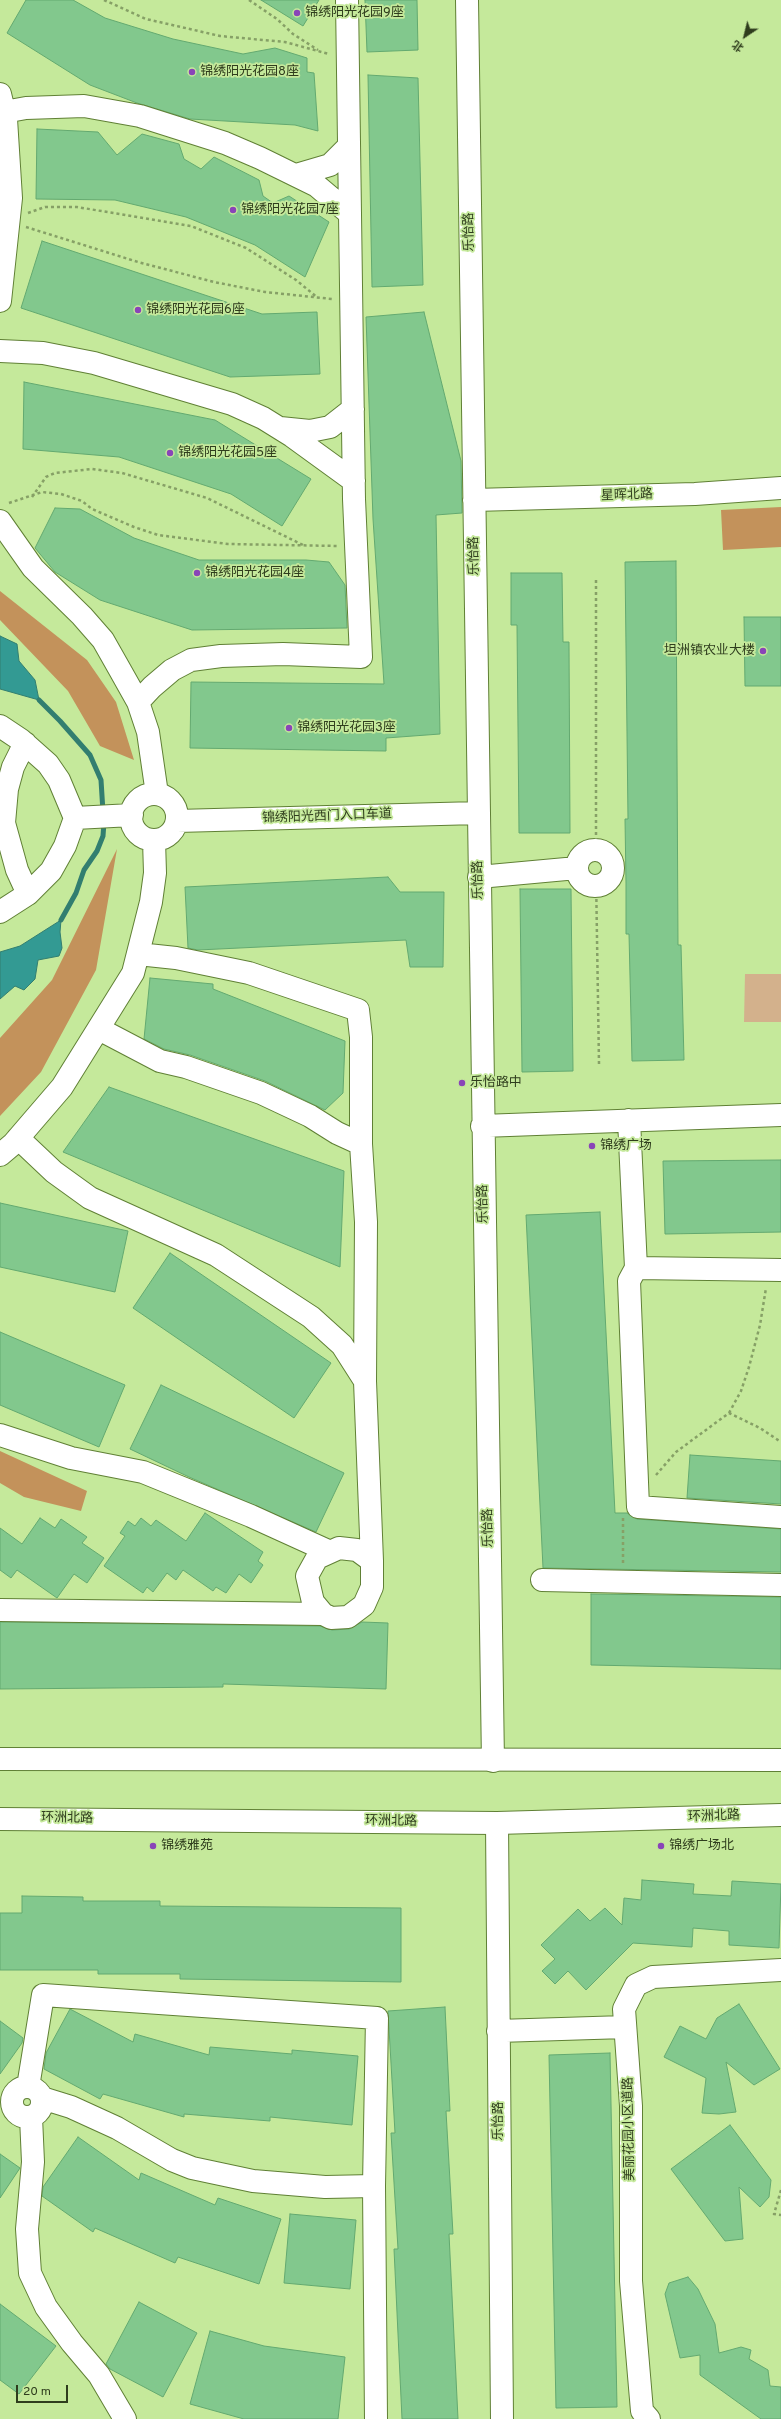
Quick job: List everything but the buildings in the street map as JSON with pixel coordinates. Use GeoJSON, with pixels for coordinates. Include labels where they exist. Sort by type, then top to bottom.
{"type":"FeatureCollection","features":[{"type":"Feature","properties":{"kind":"street"},"geometry":{"type":"LineString","coordinates":[[138,702],[152,687],[172,670],[191,660],[222,656],[283,654],[361,657],[352,409],[346,0]]}},
{"type":"Feature","properties":{"kind":"street","name":"乐怡路"},"geometry":{"type":"LineString","coordinates":[[467,0],[482,1126],[493,1761]]}},
{"type":"Feature","properties":{"kind":"street"},"geometry":{"type":"LineString","coordinates":[[0,300],[10,222],[11,198],[2,103],[26,108],[84,106],[140,116],[225,143],[296,176],[331,196],[349,213]]}},
{"type":"Feature","properties":{"kind":"street"},"geometry":{"type":"LineString","coordinates":[[296,176],[330,164],[348,147]]}},
{"type":"Feature","properties":{"kind":"street"},"geometry":{"type":"LineString","coordinates":[[0,351],[43,353],[120,370],[232,404],[279,428],[354,481]]}},
{"type":"Feature","properties":{"kind":"street"},"geometry":{"type":"LineString","coordinates":[[279,428],[310,431],[330,427],[352,409]]}},
{"type":"Feature","properties":{"kind":"street","name":"星晖北路"},"geometry":{"type":"LineString","coordinates":[[474,500],[695,494],[781,488]]}},
{"type":"Feature","properties":{"kind":"street"},"geometry":{"type":"LineString","coordinates":[[3,512],[33,568],[82,616],[102,640],[138,702],[152,751],[157,794]]}},
{"type":"Feature","properties":{"kind":"street"},"geometry":{"type":"LineString","coordinates":[[0,726],[25,743],[48,764],[59,780],[75,818],[58,861],[45,879],[28,894],[0,912]]}},
{"type":"Feature","properties":{"kind":"street"},"geometry":{"type":"LineString","coordinates":[[25,743],[12,767],[7,789],[4,823],[17,870],[28,894]]}},
{"type":"Feature","properties":{"kind":"street"},"geometry":{"type":"LineString","coordinates":[[157,794],[164,796],[175,806],[177,821],[169,834],[154,840],[140,834],[132,822],[132,815],[133,808],[143,797],[157,794]]}},
{"type":"Feature","properties":{"kind":"street","name":"锦绣阳光西门入口车道"},"geometry":{"type":"LineString","coordinates":[[177,821],[478,813]]}},
{"type":"Feature","properties":{"kind":"street"},"geometry":{"type":"LineString","coordinates":[[75,818],[132,815]]}},
{"type":"Feature","properties":{"kind":"street"},"geometry":{"type":"LineString","coordinates":[[0,1155],[18,1138],[62,1087],[100,1029],[133,973],[151,902],[156,873],[154,840]]}},
{"type":"Feature","properties":{"kind":"street"},"geometry":{"type":"LineString","coordinates":[[595,850],[606,854],[612,863],[611,875],[602,884],[596,885],[585,882],[581,878],[577,868],[580,857],[589,851],[595,850]]}},
{"type":"Feature","properties":{"kind":"street"},"geometry":{"type":"LineString","coordinates":[[479,877],[577,868]]}},
{"type":"Feature","properties":{"kind":"street"},"geometry":{"type":"LineString","coordinates":[[0,1610],[323,1614],[331,1618],[348,1617],[364,1605],[372,1587],[365,1381],[366,1222],[361,1144],[361,1036],[358,1010],[249,973],[176,958],[138,954]]}},
{"type":"Feature","properties":{"kind":"street"},"geometry":{"type":"LineString","coordinates":[[100,1029],[160,1061],[186,1067],[261,1093],[310,1116],[337,1133],[361,1144]]}},
{"type":"Feature","properties":{"kind":"street"},"geometry":{"type":"LineString","coordinates":[[482,1126],[781,1115]]}},
{"type":"Feature","properties":{"kind":"street"},"geometry":{"type":"LineString","coordinates":[[630,1120],[636,1268],[629,1281],[638,1507],[781,1517]]}},
{"type":"Feature","properties":{"kind":"street"},"geometry":{"type":"LineString","coordinates":[[18,1138],[54,1172],[90,1198],[216,1255],[310,1317],[342,1345],[365,1381]]}},
{"type":"Feature","properties":{"kind":"street"},"geometry":{"type":"LineString","coordinates":[[636,1268],[774,1270]]}},
{"type":"Feature","properties":{"kind":"street"},"geometry":{"type":"LineString","coordinates":[[0,1435],[71,1458],[143,1472],[251,1516],[328,1551]]}},
{"type":"Feature","properties":{"kind":"street"},"geometry":{"type":"LineString","coordinates":[[323,1614],[314,1602],[307,1576],[317,1558],[328,1551],[339,1548],[357,1550],[372,1562]]}},
{"type":"Feature","properties":{"kind":"street"},"geometry":{"type":"LineString","coordinates":[[542,1580],[781,1585]]}},
{"type":"Feature","properties":{"kind":"street"},"geometry":{"type":"LineString","coordinates":[[0,1760],[781,1760]]}},
{"type":"Feature","properties":{"kind":"street","name":"环洲北路"},"geometry":{"type":"LineString","coordinates":[[2,1816],[497,1823],[781,1815]]}},
{"type":"Feature","properties":{"kind":"street","name":"乐怡路"},"geometry":{"type":"LineString","coordinates":[[497,1823],[502,2419]]}},
{"type":"Feature","properties":{"kind":"street","name":"美丽花园小区道路"},"geometry":{"type":"LineString","coordinates":[[649,2419],[642,2411],[631,2282],[631,2106],[624,2009],[636,1985],[653,1977],[781,1970]]}},
{"type":"Feature","properties":{"kind":"street"},"geometry":{"type":"LineString","coordinates":[[374,2186],[325,2188],[253,2181],[192,2168],[172,2160],[117,2128],[71,2107],[35,2093],[17,2090],[6,2104],[20,2116],[31,2117],[41,2108],[35,2093],[43,1995],[377,2018],[374,2186],[376,2419]]}},
{"type":"Feature","properties":{"kind":"street"},"geometry":{"type":"LineString","coordinates":[[498,2031],[625,2027]]}},
{"type":"Feature","properties":{"kind":"street"},"geometry":{"type":"LineString","coordinates":[[31,2117],[33,2162],[27,2229],[30,2274],[46,2307],[72,2343],[99,2375],[125,2419]]}},
{"type":"Feature","properties":{"kind":"path"},"geometry":{"type":"LineString","coordinates":[[104,0],[146,19],[220,36],[286,42],[347,58]]}},
{"type":"Feature","properties":{"kind":"path"},"geometry":{"type":"LineString","coordinates":[[249,0],[277,19],[293,34],[320,52]]}},
{"type":"Feature","properties":{"kind":"path"},"geometry":{"type":"LineString","coordinates":[[10,222],[45,207],[77,207],[191,226],[246,248],[296,280],[318,299]]}},
{"type":"Feature","properties":{"kind":"path"},"geometry":{"type":"LineString","coordinates":[[10,222],[138,262],[214,282],[265,292],[318,299],[350,300]]}},
{"type":"Feature","properties":{"kind":"path"},"geometry":{"type":"LineString","coordinates":[[32,497],[46,477],[55,473],[92,469],[122,473],[207,498],[305,546]]}},
{"type":"Feature","properties":{"kind":"path"},"geometry":{"type":"LineString","coordinates":[[3,512],[42,492],[61,494],[82,501],[92,509],[134,527],[158,535],[221,544],[305,546],[327,545],[356,548]]}},
{"type":"Feature","properties":{"kind":"path"},"geometry":{"type":"LineString","coordinates":[[596,580],[596,885],[599,1064]]}},
{"type":"Feature","properties":{"kind":"path"},"geometry":{"type":"LineString","coordinates":[[622,1582],[623,1517],[676,1452],[729,1413],[741,1391],[757,1339],[774,1270]]}},
{"type":"Feature","properties":{"kind":"path"},"geometry":{"type":"LineString","coordinates":[[729,1413],[760,1428],[781,1442]]}},
{"type":"Feature","properties":{"kind":"path"},"geometry":{"type":"LineString","coordinates":[[781,2190],[774,2214],[781,2215]]}},
{"type":"Feature","properties":{"kind":"shaded area"},"geometry":{"type":"Polygon","coordinates":[[[781,507],[781,547],[723,550],[721,510],[781,507]]]}},
{"type":"Feature","properties":{"kind":"shaded area"},"geometry":{"type":"Polygon","coordinates":[[[0,591],[87,660],[116,702],[134,760],[100,746],[68,691],[0,620],[0,591]]]}},
{"type":"Feature","properties":{"kind":"shaded area"},"geometry":{"type":"Polygon","coordinates":[[[117,849],[96,970],[41,1072],[0,1116],[0,1038],[52,980],[117,849]]]}},
{"type":"Feature","properties":{"kind":"shaded area"},"geometry":{"type":"Polygon","coordinates":[[[745,974],[781,974],[781,1022],[744,1022],[745,974]]]}},
{"type":"Feature","properties":{"kind":"shaded area"},"geometry":{"type":"Polygon","coordinates":[[[0,1451],[87,1491],[81,1511],[24,1497],[0,1483],[0,1451]]]}},
{"type":"Feature","properties":{"kind":"water"},"geometry":{"type":"Polygon","coordinates":[[[0,636],[17,644],[19,661],[35,680],[39,700],[0,689],[0,636]]]}},
{"type":"Feature","properties":{"kind":"water"},"geometry":{"type":"Polygon","coordinates":[[[61,920],[60,932],[62,948],[59,956],[38,960],[35,979],[24,990],[15,986],[0,999],[0,952],[20,946],[61,920]]]}},
{"type":"Feature","properties":{"kind":"waterway"},"geometry":{"type":"LineString","coordinates":[[39,700],[90,755],[101,780],[103,812]]}},
{"type":"Feature","properties":{"kind":"waterway"},"geometry":{"type":"LineString","coordinates":[[61,920],[76,893],[84,870],[97,851],[103,836],[104,822]]}},
{"type":"Feature","properties":{"kind":"place","name":"锦绣阳光花园9座"},"geometry":{"type":"Point","coordinates":[297,13]}},
{"type":"Feature","properties":{"kind":"place","name":"锦绣阳光花园8座"},"geometry":{"type":"Point","coordinates":[192,72]}},
{"type":"Feature","properties":{"kind":"place","name":"锦绣阳光花园7座"},"geometry":{"type":"Point","coordinates":[233,210]}},
{"type":"Feature","properties":{"kind":"place","name":"锦绣阳光花园6座"},"geometry":{"type":"Point","coordinates":[138,310]}},
{"type":"Feature","properties":{"kind":"place","name":"锦绣阳光花园5座"},"geometry":{"type":"Point","coordinates":[170,453]}},
{"type":"Feature","properties":{"kind":"place","name":"锦绣阳光花园4座"},"geometry":{"type":"Point","coordinates":[197,573]}},
{"type":"Feature","properties":{"kind":"place","name":"坦洲镇农业大楼"},"geometry":{"type":"Point","coordinates":[763,651]}},
{"type":"Feature","properties":{"kind":"place","name":"锦绣阳光花园3座"},"geometry":{"type":"Point","coordinates":[289,728]}},
{"type":"Feature","properties":{"kind":"place","name":"乐怡路中"},"geometry":{"type":"Point","coordinates":[462,1083]}},
{"type":"Feature","properties":{"kind":"place","name":"锦绣广场"},"geometry":{"type":"Point","coordinates":[592,1146]}},
{"type":"Feature","properties":{"kind":"place","name":"锦绣雅苑"},"geometry":{"type":"Point","coordinates":[153,1846]}},
{"type":"Feature","properties":{"kind":"place","name":"锦绣广场北"},"geometry":{"type":"Point","coordinates":[661,1846]}}]}
